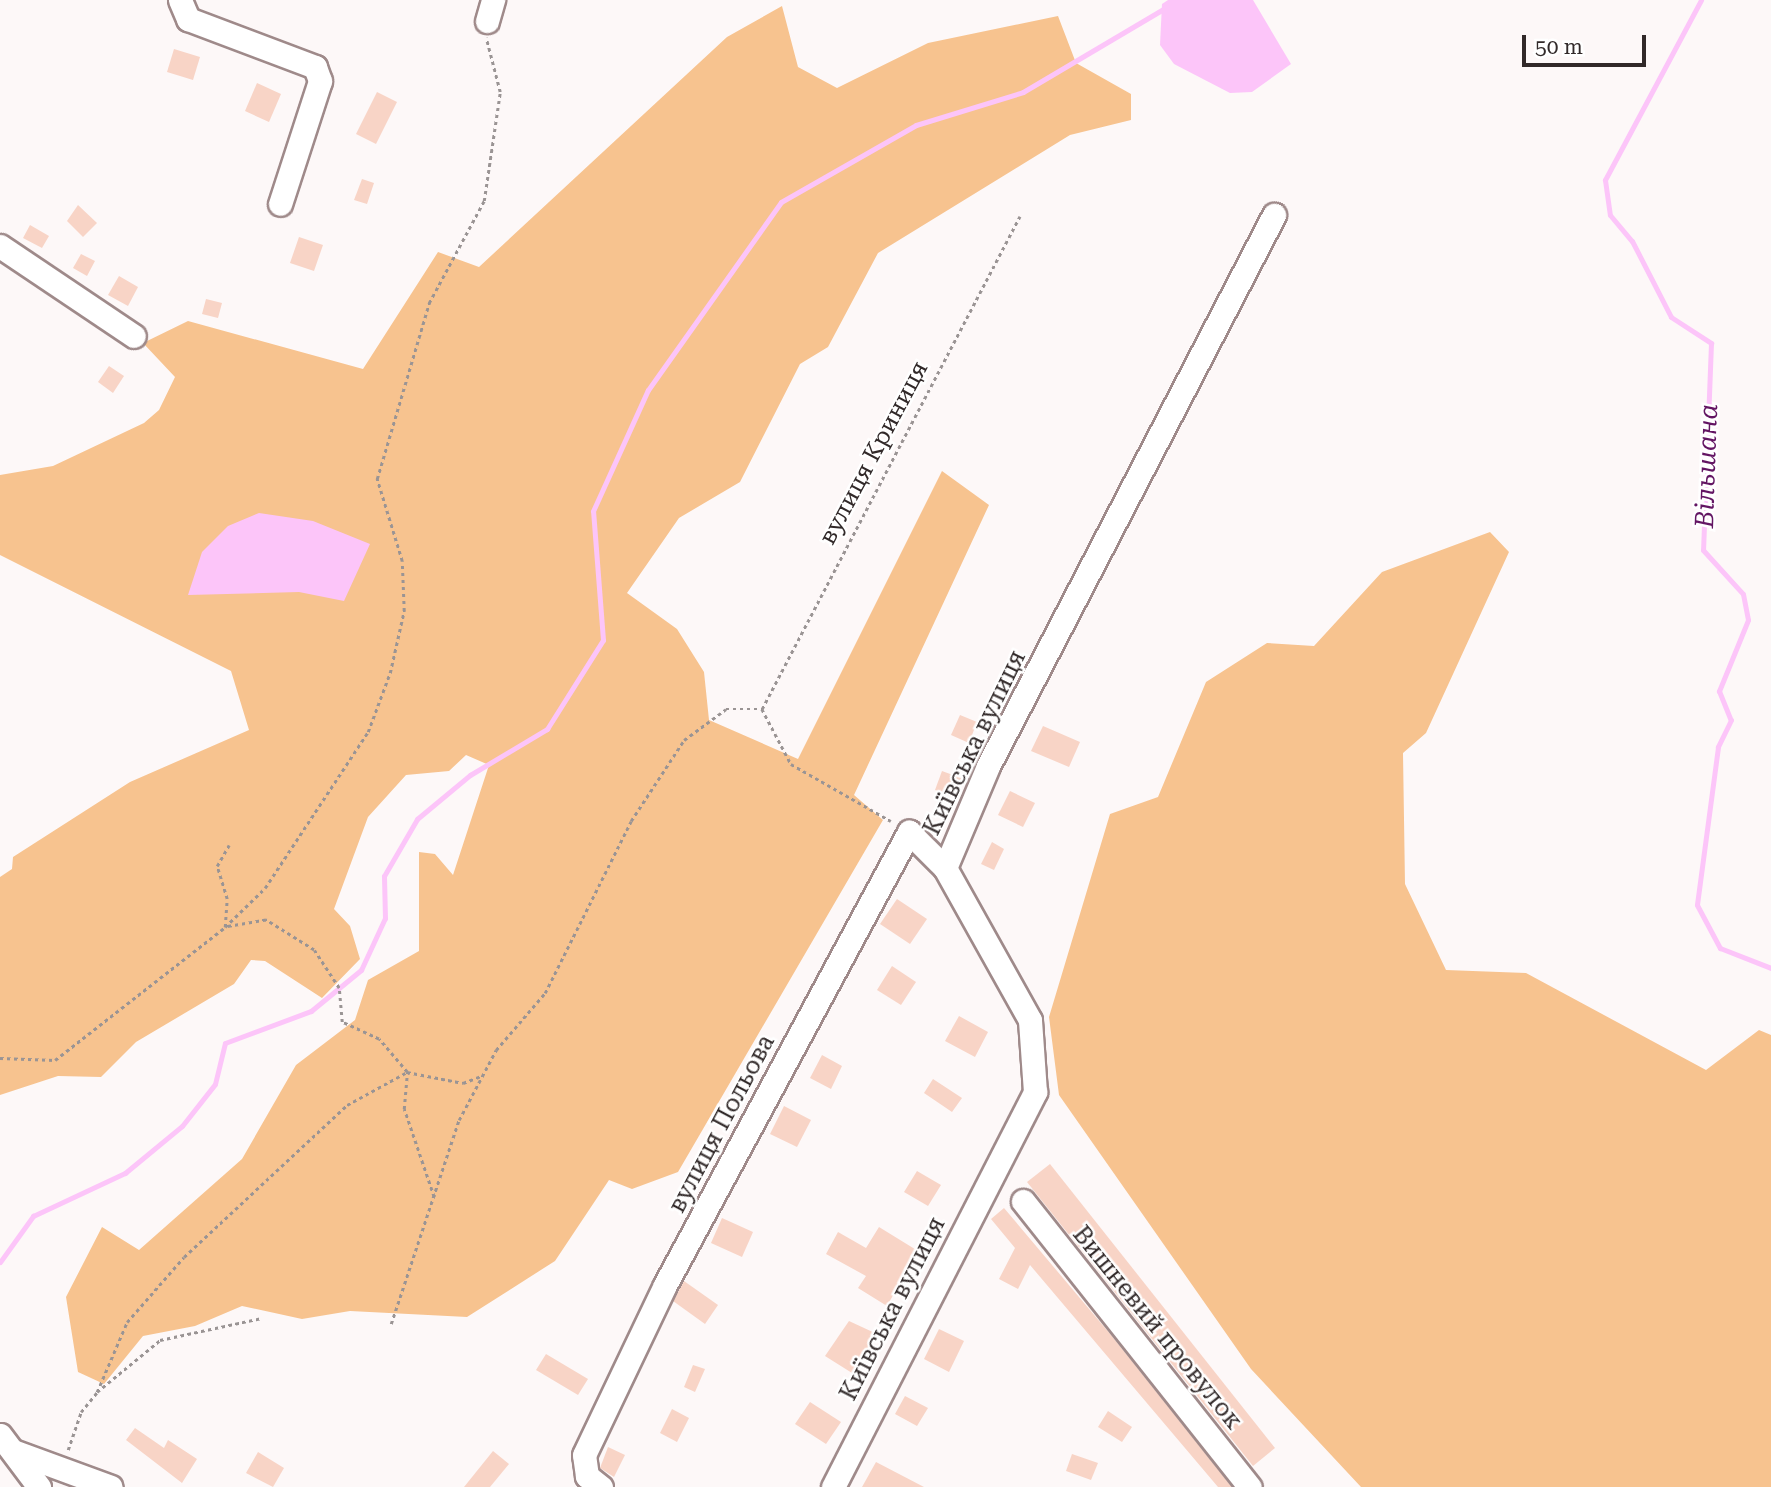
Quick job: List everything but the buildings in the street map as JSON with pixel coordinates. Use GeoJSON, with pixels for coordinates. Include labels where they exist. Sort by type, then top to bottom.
{"type":"FeatureCollection","features":[{"type":"Feature","properties":{"kind":"street"},"geometry":{"type":"LineString","coordinates":[[180,0],[188,19],[316,67],[320,81],[280,204]]}},
{"type":"Feature","properties":{"kind":"street","name":"Київська вулиця"},"geometry":{"type":"LineString","coordinates":[[834,1487],[1035,1092],[1030,1020],[944,868],[988,766],[1274,215]]}},
{"type":"Feature","properties":{"kind":"street"},"geometry":{"type":"LineString","coordinates":[[0,246],[134,336]]}},
{"type":"Feature","properties":{"kind":"street"},"geometry":{"type":"LineString","coordinates":[[909,832],[944,868]]}},
{"type":"Feature","properties":{"kind":"street","name":"вулиця Польова"},"geometry":{"type":"LineString","coordinates":[[601,1487],[587,1476],[590,1443],[665,1285],[909,832]]}},
{"type":"Feature","properties":{"kind":"street","name":"Вишневий провулок"},"geometry":{"type":"LineString","coordinates":[[1023,1201],[1250,1487]]}},
{"type":"Feature","properties":{"kind":"street"},"geometry":{"type":"LineString","coordinates":[[7,1443],[111,1487]]}},
{"type":"Feature","properties":{"kind":"street"},"geometry":{"type":"LineString","coordinates":[[7,1443],[39,1487]]}},
{"type":"Feature","properties":{"kind":"path"},"geometry":{"type":"LineString","coordinates":[[0,1058],[55,1060],[225,927],[265,888],[354,754],[390,673],[404,611],[402,561],[377,479],[429,303],[484,201],[500,92],[486,47],[490,11]]}},
{"type":"Feature","properties":{"kind":"path","name":"вулиця Криниця"},"geometry":{"type":"LineString","coordinates":[[762,709],[1020,216]]}},
{"type":"Feature","properties":{"kind":"path"},"geometry":{"type":"LineString","coordinates":[[391,1324],[459,1120],[483,1075],[545,993],[631,821],[684,740],[726,709],[762,709],[791,764],[909,832]]}},
{"type":"Feature","properties":{"kind":"path"},"geometry":{"type":"LineString","coordinates":[[225,927],[227,899],[217,866],[229,845]]}},
{"type":"Feature","properties":{"kind":"path"},"geometry":{"type":"LineString","coordinates":[[225,927],[266,920],[314,950],[339,988],[342,1022],[379,1039],[407,1072],[463,1083],[483,1075]]}},
{"type":"Feature","properties":{"kind":"path"},"geometry":{"type":"LineString","coordinates":[[407,1072],[404,1109],[434,1197]]}},
{"type":"Feature","properties":{"kind":"path"},"geometry":{"type":"LineString","coordinates":[[97,1392],[127,1322],[184,1257],[347,1105],[407,1072]]}},
{"type":"Feature","properties":{"kind":"path"},"geometry":{"type":"LineString","coordinates":[[62,1466],[81,1412],[97,1392],[160,1340],[262,1318]]}},
{"type":"Feature","properties":{"kind":"shaded area"},"geometry":{"type":"Polygon","coordinates":[[[1168,0],[1253,0],[1291,64],[1252,92],[1230,93],[1174,64],[1160,45],[1162,4],[1168,0]]]}},
{"type":"Feature","properties":{"kind":"shaded area"},"geometry":{"type":"Polygon","coordinates":[[[782,6],[798,67],[837,88],[928,43],[1058,16],[1076,63],[1131,94],[1131,120],[1070,135],[878,253],[828,347],[800,364],[740,482],[679,518],[627,593],[677,629],[704,672],[709,720],[798,759],[942,471],[989,505],[854,795],[883,820],[678,1172],[632,1189],[609,1180],[555,1261],[467,1317],[350,1311],[302,1319],[242,1306],[195,1326],[143,1336],[104,1384],[78,1372],[66,1297],[102,1227],[139,1250],[242,1159],[296,1065],[355,1020],[368,980],[419,951],[419,852],[435,854],[453,875],[489,765],[466,755],[449,771],[406,775],[368,817],[334,909],[350,926],[360,959],[322,998],[265,961],[251,960],[234,984],[136,1042],[101,1077],[58,1076],[0,1095],[0,877],[12,869],[13,857],[130,782],[249,730],[231,671],[0,555],[0,475],[53,466],[144,423],[159,410],[175,377],[143,343],[188,321],[363,369],[438,252],[479,267],[727,37],[782,6]]]}},
{"type":"Feature","properties":{"kind":"shaded area"},"geometry":{"type":"Polygon","coordinates":[[[259,513],[313,521],[370,544],[344,601],[299,592],[188,595],[202,552],[228,526],[259,513]]]}},
{"type":"Feature","properties":{"kind":"shaded area"},"geometry":{"type":"Polygon","coordinates":[[[1490,532],[1509,552],[1426,733],[1403,753],[1405,884],[1446,970],[1526,973],[1706,1070],[1759,1030],[1771,1035],[1771,1487],[1361,1487],[1251,1369],[1059,1095],[1049,1017],[1110,814],[1158,797],[1206,682],[1267,643],[1314,646],[1382,572],[1490,532]]]}},
{"type":"Feature","properties":{"kind":"waterway","name":"Вільшана"},"geometry":{"type":"LineString","coordinates":[[1701,0],[1605,180],[1610,215],[1632,241],[1671,317],[1711,343],[1703,550],[1743,594],[1748,620],[1719,691],[1731,720],[1718,747],[1697,905],[1720,948],[1771,968]]}},
{"type":"Feature","properties":{"kind":"waterway"},"geometry":{"type":"LineString","coordinates":[[0,1262],[33,1216],[125,1173],[182,1126],[215,1084],[225,1043],[311,1011],[361,970],[385,918],[384,876],[417,819],[470,775],[547,729],[603,640],[593,511],[648,390],[781,202],[916,125],[1023,92],[1167,7]]}}]}
